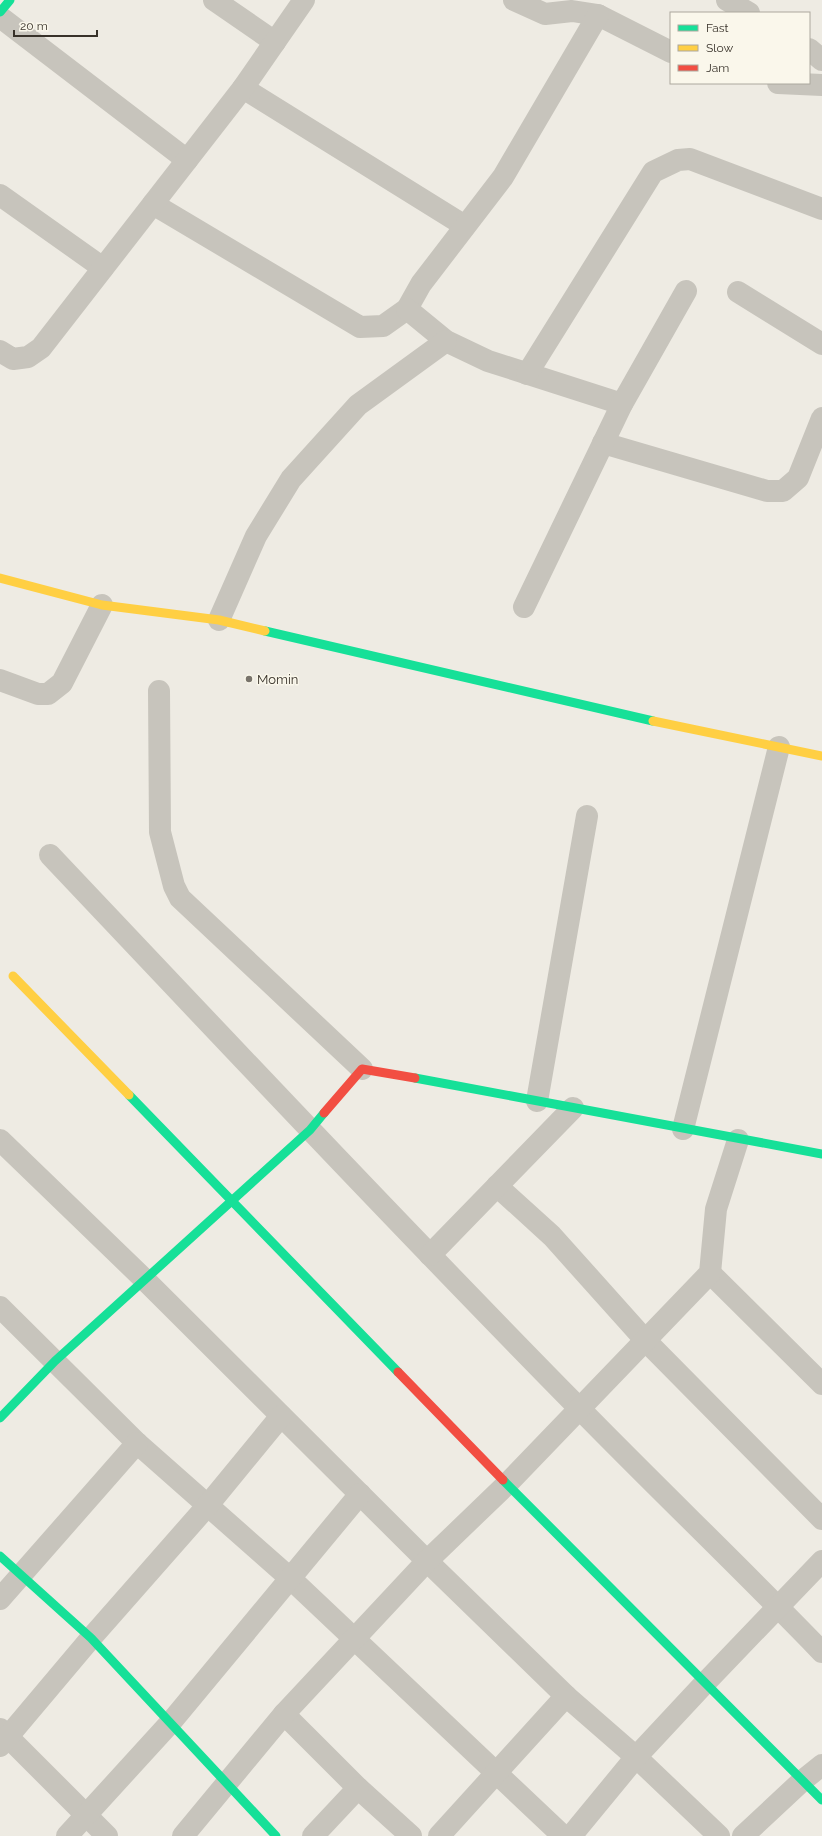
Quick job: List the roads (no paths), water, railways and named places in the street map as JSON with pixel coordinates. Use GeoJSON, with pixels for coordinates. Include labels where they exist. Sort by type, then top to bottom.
{"type":"FeatureCollection","features":[{"type":"Feature","properties":{"kind":"street"},"geometry":{"type":"LineString","coordinates":[[0,12],[10,0]]}},
{"type":"Feature","properties":{"kind":"street"},"geometry":{"type":"LineString","coordinates":[[214,0],[275,42]]}},
{"type":"Feature","properties":{"kind":"street"},"geometry":{"type":"LineString","coordinates":[[0,351],[12,359],[28,357],[41,348],[243,88],[304,0]]}},
{"type":"Feature","properties":{"kind":"street"},"geometry":{"type":"LineString","coordinates":[[514,0],[538,5],[545,14],[572,11],[598,15],[670,51]]}},
{"type":"Feature","properties":{"kind":"street"},"geometry":{"type":"LineString","coordinates":[[727,0],[747,12]]}},
{"type":"Feature","properties":{"kind":"street"},"geometry":{"type":"LineString","coordinates":[[153,204],[360,327],[383,326],[407,308],[421,284],[503,177],[598,15]]}},
{"type":"Feature","properties":{"kind":"street"},"geometry":{"type":"LineString","coordinates":[[0,17],[187,160]]}},
{"type":"Feature","properties":{"kind":"street"},"geometry":{"type":"LineString","coordinates":[[810,50],[822,60]]}},
{"type":"Feature","properties":{"kind":"street"},"geometry":{"type":"LineString","coordinates":[[800,84],[822,85]]}},
{"type":"Feature","properties":{"kind":"street"},"geometry":{"type":"LineString","coordinates":[[243,88],[465,226]]}},
{"type":"Feature","properties":{"kind":"street"},"geometry":{"type":"LineString","coordinates":[[527,374],[653,172],[678,160],[690,158],[822,208]]}},
{"type":"Feature","properties":{"kind":"street"},"geometry":{"type":"LineString","coordinates":[[0,195],[103,268]]}},
{"type":"Feature","properties":{"kind":"street"},"geometry":{"type":"LineString","coordinates":[[524,607],[622,404],[686,291]]}},
{"type":"Feature","properties":{"kind":"street"},"geometry":{"type":"LineString","coordinates":[[738,292],[822,344]]}},
{"type":"Feature","properties":{"kind":"street"},"geometry":{"type":"LineString","coordinates":[[407,308],[446,341],[488,361],[622,404]]}},
{"type":"Feature","properties":{"kind":"street"},"geometry":{"type":"LineString","coordinates":[[220,620],[256,536],[291,479],[358,406],[446,341]]}},
{"type":"Feature","properties":{"kind":"street"},"geometry":{"type":"LineString","coordinates":[[603,443],[767,491],[783,491],[798,478],[822,418]]}},
{"type":"Feature","properties":{"kind":"street"},"geometry":{"type":"LineString","coordinates":[[0,578],[102,605],[220,620],[641,719],[822,756]]}},
{"type":"Feature","properties":{"kind":"street"},"geometry":{"type":"LineString","coordinates":[[0,680],[38,694],[48,694],[62,683],[102,605]]}},
{"type":"Feature","properties":{"kind":"street"},"geometry":{"type":"LineString","coordinates":[[158,691],[160,832],[174,886],[180,898],[362,1069],[537,1101],[683,1130],[822,1154]]}},
{"type":"Feature","properties":{"kind":"street"},"geometry":{"type":"LineString","coordinates":[[683,1130],[779,747]]}},
{"type":"Feature","properties":{"kind":"street"},"geometry":{"type":"LineString","coordinates":[[537,1101],[586,816]]}},
{"type":"Feature","properties":{"kind":"street"},"geometry":{"type":"LineString","coordinates":[[50,855],[430,1255],[579,1408],[778,1606],[822,1652]]}},
{"type":"Feature","properties":{"kind":"street"},"geometry":{"type":"LineString","coordinates":[[13,976],[507,1484],[822,1800]]}},
{"type":"Feature","properties":{"kind":"street"},"geometry":{"type":"LineString","coordinates":[[0,1418],[55,1361],[310,1130],[362,1069]]}},
{"type":"Feature","properties":{"kind":"street"},"geometry":{"type":"LineString","coordinates":[[430,1255],[573,1108]]}},
{"type":"Feature","properties":{"kind":"street"},"geometry":{"type":"LineString","coordinates":[[0,1140],[144,1279],[427,1561],[566,1696],[636,1757],[719,1836]]}},
{"type":"Feature","properties":{"kind":"street"},"geometry":{"type":"LineString","coordinates":[[183,1836],[284,1714],[427,1561],[507,1484],[710,1273],[716,1210],[738,1140]]}},
{"type":"Feature","properties":{"kind":"street"},"geometry":{"type":"LineString","coordinates":[[497,1186],[552,1236],[646,1341],[822,1519]]}},
{"type":"Feature","properties":{"kind":"street"},"geometry":{"type":"LineString","coordinates":[[710,1273],[822,1384]]}},
{"type":"Feature","properties":{"kind":"street"},"geometry":{"type":"LineString","coordinates":[[0,1307],[137,1443],[291,1579],[563,1836]]}},
{"type":"Feature","properties":{"kind":"street"},"geometry":{"type":"LineString","coordinates":[[107,1836],[3,1737],[208,1505],[281,1416]]}},
{"type":"Feature","properties":{"kind":"street"},"geometry":{"type":"LineString","coordinates":[[0,1599],[137,1443]]}},
{"type":"Feature","properties":{"kind":"street"},"geometry":{"type":"LineString","coordinates":[[67,1836],[171,1722],[360,1494]]}},
{"type":"Feature","properties":{"kind":"street"},"geometry":{"type":"LineString","coordinates":[[0,1556],[20,1576],[91,1638],[276,1836]]}},
{"type":"Feature","properties":{"kind":"street"},"geometry":{"type":"LineString","coordinates":[[571,1836],[636,1757],[822,1561]]}},
{"type":"Feature","properties":{"kind":"street"},"geometry":{"type":"LineString","coordinates":[[439,1836],[566,1696]]}},
{"type":"Feature","properties":{"kind":"street"},"geometry":{"type":"LineString","coordinates":[[284,1714],[358,1788],[411,1836]]}},
{"type":"Feature","properties":{"kind":"street"},"geometry":{"type":"LineString","coordinates":[[744,1836],[802,1780],[822,1765]]}},
{"type":"Feature","properties":{"kind":"street"},"geometry":{"type":"LineString","coordinates":[[314,1836],[358,1788]]}},
{"type":"Feature","properties":{"kind":"place","name":"Momin"},"geometry":{"type":"Point","coordinates":[249,679]}}]}
